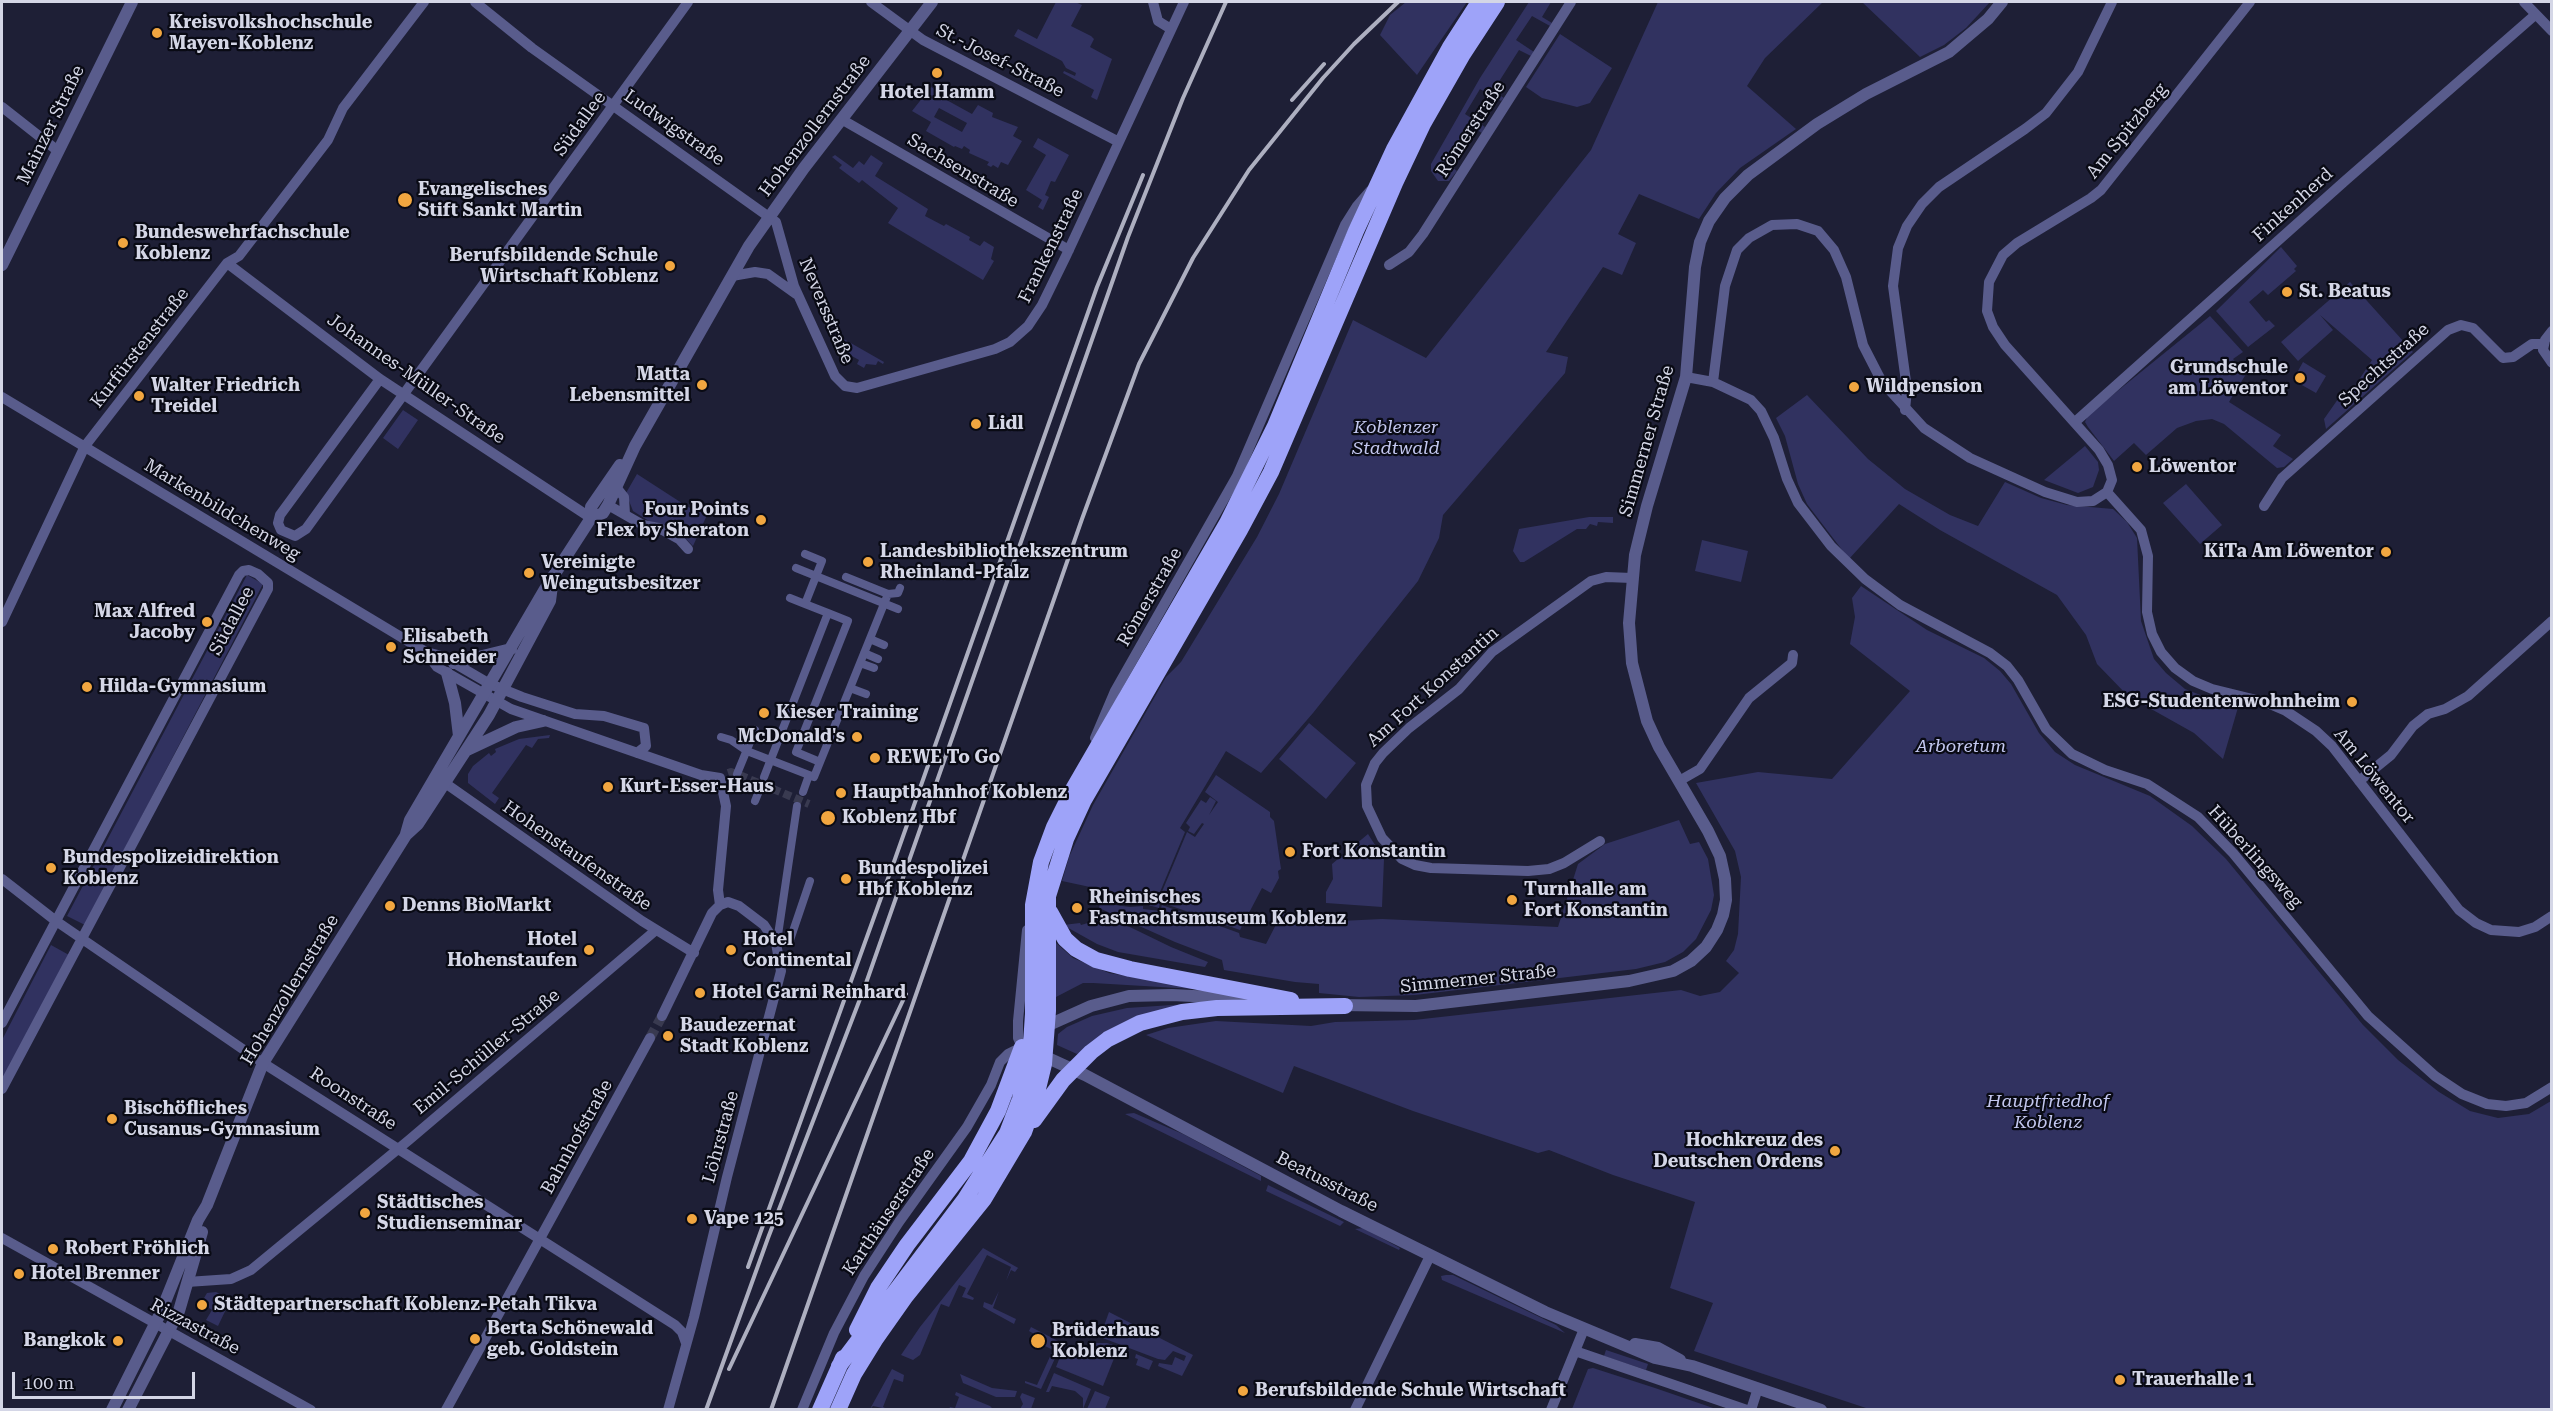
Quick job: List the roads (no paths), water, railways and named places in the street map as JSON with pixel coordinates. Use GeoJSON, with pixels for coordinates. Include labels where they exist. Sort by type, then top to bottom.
{"type":"FeatureCollection","features":[{"type":"Feature","properties":{"kind":"highway"},"geometry":{"type":"LineString","coordinates":[[1024,1132],[1039,1087],[1047,1038],[1048,906],[1056,867],[1084,800],[1234,526],[1377,184],[1410,119],[1479,2]]}},
{"type":"Feature","properties":{"kind":"highway"},"geometry":{"type":"LineString","coordinates":[[839,1366],[977,1182],[1011,1124],[1030,1059],[1034,1014],[1033,905],[1041,862],[1054,827],[1072,791],[1284,442],[1352,280],[1423,124],[1463,54],[1497,2]]}},
{"type":"Feature","properties":{"kind":"highway"},"geometry":{"type":"LineString","coordinates":[[1048,906],[1060,934],[1076,949],[1096,960],[1130,969],[1298,1001]]}},
{"type":"Feature","properties":{"kind":"highway"},"geometry":{"type":"LineString","coordinates":[[838,1410],[854,1374],[906,1296],[984,1199],[1024,1132],[1063,1080],[1091,1052],[1118,1034],[1149,1020],[1182,1012],[1217,1008],[1345,1006]]}},
{"type":"Feature","properties":{"kind":"highway"},"geometry":{"type":"LineString","coordinates":[[820,1410],[878,1288],[907,1245],[971,1161],[988,1131],[1022,1047]]}},
{"type":"Feature","properties":{"kind":"street","name":"Mainzer Straße"},"geometry":{"type":"LineString","coordinates":[[2,265],[132,2]]}},
{"type":"Feature","properties":{"kind":"street","name":"Kurfürstenstraße"},"geometry":{"type":"LineString","coordinates":[[2,622],[85,447],[227,262],[239,256],[328,140],[343,108],[424,2]]}},
{"type":"Feature","properties":{"kind":"street","name":"Ludwigstraße"},"geometry":{"type":"LineString","coordinates":[[475,2],[532,48],[769,216]]}},
{"type":"Feature","properties":{"kind":"street","name":"Südallee"},"geometry":{"type":"LineString","coordinates":[[380,379],[280,515],[278,523],[281,530],[295,536],[306,529],[688,2]]}},
{"type":"Feature","properties":{"kind":"street","name":"St.-Josef-Straße"},"geometry":{"type":"LineString","coordinates":[[871,2],[930,44],[1119,142]]}},
{"type":"Feature","properties":{"kind":"street","name":"Hohenzollernstraße"},"geometry":{"type":"LineString","coordinates":[[591,518],[603,513],[608,505],[635,446],[769,216],[932,2]]}},
{"type":"Feature","properties":{"kind":"street"},"geometry":{"type":"LineString","coordinates":[[1153,2],[1158,21],[1171,29]]}},
{"type":"Feature","properties":{"kind":"street","name":"Frankenstraße"},"geometry":{"type":"LineString","coordinates":[[842,384],[852,388],[866,387],[995,349],[1010,342],[1023,331],[1035,316],[1069,250],[1184,2]]}},
{"type":"Feature","properties":{"kind":"street","name":"Römerstraße"},"geometry":{"type":"LineString","coordinates":[[1389,266],[1408,252],[1423,234],[1571,2]]}},
{"type":"Feature","properties":{"kind":"street","name":"Simmerner Straße"},"geometry":{"type":"LineString","coordinates":[[1022,1047],[1044,1026],[1091,1005],[1129,996],[1298,1001],[1345,1006],[1416,1006],[1629,981],[1673,971],[1691,961],[1706,947],[1717,930],[1726,900],[1725,879],[1720,856],[1651,730],[1638,692],[1629,633],[1635,555],[1647,506],[1686,377],[1695,267],[1700,242],[1709,221],[1725,198],[1748,175],[1817,124],[1866,94],[1949,52],[1988,19],[2002,2]]}},
{"type":"Feature","properties":{"kind":"street"},"geometry":{"type":"LineString","coordinates":[[1905,410],[1907,389],[1893,286],[1898,248],[1907,226],[1922,204],[1939,187],[2046,113],[2078,72],[2112,2]]}},
{"type":"Feature","properties":{"kind":"street","name":"Am Spitzberg"},"geometry":{"type":"LineString","coordinates":[[2107,492],[2112,480],[2108,465],[2099,450],[2005,345],[1993,327],[1987,310],[1987,296],[1995,268],[2004,255],[2017,243],[2101,190],[2250,2]]}},
{"type":"Feature","properties":{"kind":"street"},"geometry":{"type":"LineString","coordinates":[[2524,2],[2552,31]]}},
{"type":"Feature","properties":{"kind":"street","name":"Finkenherd"},"geometry":{"type":"LineString","coordinates":[[2075,422],[2350,176],[2535,15]]}},
{"type":"Feature","properties":{"kind":"street"},"geometry":{"type":"LineString","coordinates":[[2,107],[58,152]]}},
{"type":"Feature","properties":{"kind":"street","name":"Sachsenstraße"},"geometry":{"type":"LineString","coordinates":[[842,119],[1020,224],[1069,250]]}},
{"type":"Feature","properties":{"kind":"street","name":"Römerstraße"},"geometry":{"type":"LineString","coordinates":[[1022,1047],[1018,1038],[1018,1021],[1030,902],[1056,828],[1115,691],[1237,476],[1345,225],[1357,206],[1377,184]]}},
{"type":"Feature","properties":{"kind":"street","name":"Neversstraße"},"geometry":{"type":"LineString","coordinates":[[769,216],[779,227],[787,263],[798,296],[835,376],[842,384]]}},
{"type":"Feature","properties":{"kind":"street"},"geometry":{"type":"LineString","coordinates":[[1713,382],[1725,286],[1737,250],[1749,237],[1772,225],[1797,224],[1818,231],[1834,250],[1846,277],[1863,345],[1881,382],[1924,428],[1970,458],[2045,492],[2077,502],[2093,501],[2107,492]]}},
{"type":"Feature","properties":{"kind":"street","name":"Johannes-Müller-Straße"},"geometry":{"type":"LineString","coordinates":[[227,262],[380,379],[591,518]]}},
{"type":"Feature","properties":{"kind":"street"},"geometry":{"type":"LineString","coordinates":[[732,276],[751,272],[768,274],[798,296]]}},
{"type":"Feature","properties":{"kind":"street","name":"Spechtstraße"},"geometry":{"type":"LineString","coordinates":[[2264,507],[2282,478],[2448,330],[2461,325],[2474,328],[2498,356],[2503,358],[2513,357],[2532,344],[2543,344]]}},
{"type":"Feature","properties":{"kind":"street"},"geometry":{"type":"LineString","coordinates":[[2552,331],[2543,344],[2544,354],[2552,363]]}},
{"type":"Feature","properties":{"kind":"street","name":"Hüberlingsweg"},"geometry":{"type":"LineString","coordinates":[[1686,377],[1713,382],[1751,400],[1761,411],[1774,438],[1787,479],[1798,503],[1831,546],[1865,579],[1900,604],[1990,653],[2007,666],[2018,680],[2046,729],[2072,754],[2105,770],[2147,784],[2198,817],[2239,860],[2368,1016],[2435,1076],[2462,1094],[2487,1104],[2506,1106],[2526,1102],[2552,1087]]}},
{"type":"Feature","properties":{"kind":"street","name":"Markenbildchenweg"},"geometry":{"type":"LineString","coordinates":[[2,397],[426,652],[432,662],[450,668],[487,689],[496,701],[573,732],[701,775],[720,778],[726,801],[718,887],[720,905]]}},
{"type":"Feature","properties":{"kind":"street","name":"Hohenzollernstraße"},"geometry":{"type":"LineString","coordinates":[[406,835],[410,820],[552,578],[591,518],[591,507],[596,498],[635,446]]}},
{"type":"Feature","properties":{"kind":"street"},"geometry":{"type":"LineString","coordinates":[[616,487],[624,497],[625,514]]}},
{"type":"Feature","properties":{"kind":"street","name":"Am Löwentor"},"geometry":{"type":"LineString","coordinates":[[2107,492],[2141,530],[2148,556],[2147,612],[2152,634],[2161,652],[2175,668],[2193,681],[2212,689],[2265,702],[2286,711],[2316,730],[2332,746],[2459,910],[2476,923],[2504,933],[2518,932],[2550,918]]}},
{"type":"Feature","properties":{"kind":"street"},"geometry":{"type":"LineString","coordinates":[[608,505],[643,525],[660,528],[679,538],[688,549]]}},
{"type":"Feature","properties":{"kind":"street"},"geometry":{"type":"LineString","coordinates":[[805,554],[822,561],[805,604]]}},
{"type":"Feature","properties":{"kind":"street"},"geometry":{"type":"LineString","coordinates":[[796,568],[816,576],[845,580],[888,594],[898,593],[900,588]]}},
{"type":"Feature","properties":{"kind":"street","name":"Südallee"},"geometry":{"type":"LineString","coordinates":[[2,1023],[239,575],[249,570],[258,574],[268,583],[268,589],[2,1089]]}},
{"type":"Feature","properties":{"kind":"street","name":"Hohenzollernstraße"},"geometry":{"type":"LineString","coordinates":[[112,1410],[154,1323],[198,1220],[207,1205],[263,1063],[406,835],[418,824],[503,690],[550,601],[552,578]]}},
{"type":"Feature","properties":{"kind":"street","name":"Am Fort Konstantin"},"geometry":{"type":"LineString","coordinates":[[1600,841],[1550,869],[1431,868],[1415,865],[1402,859],[1382,838],[1367,806],[1366,785],[1375,763],[1383,753],[1409,728],[1460,689],[1492,652],[1596,579],[1632,578]]}},
{"type":"Feature","properties":{"kind":"street"},"geometry":{"type":"LineString","coordinates":[[845,580],[898,609]]}},
{"type":"Feature","properties":{"kind":"street"},"geometry":{"type":"LineString","coordinates":[[721,737],[791,771],[814,777],[839,723],[850,688],[888,594]]}},
{"type":"Feature","properties":{"kind":"street"},"geometry":{"type":"LineString","coordinates":[[790,598],[815,610],[849,621],[796,752],[820,762]]}},
{"type":"Feature","properties":{"kind":"street"},"geometry":{"type":"LineString","coordinates":[[764,777],[799,686],[800,672],[817,631],[828,613]]}},
{"type":"Feature","properties":{"kind":"street"},"geometry":{"type":"LineString","coordinates":[[2359,781],[2391,755],[2413,726],[2428,714],[2445,709],[2468,696],[2552,621]]}},
{"type":"Feature","properties":{"kind":"street"},"geometry":{"type":"LineString","coordinates":[[870,639],[884,645]]}},
{"type":"Feature","properties":{"kind":"street"},"geometry":{"type":"LineString","coordinates":[[459,737],[450,668],[511,649]]}},
{"type":"Feature","properties":{"kind":"street"},"geometry":{"type":"LineString","coordinates":[[864,653],[878,659]]}},
{"type":"Feature","properties":{"kind":"street"},"geometry":{"type":"LineString","coordinates":[[1679,781],[1700,769],[1749,698],[1792,663],[1793,655]]}},
{"type":"Feature","properties":{"kind":"street"},"geometry":{"type":"LineString","coordinates":[[860,663],[874,668]]}},
{"type":"Feature","properties":{"kind":"street"},"geometry":{"type":"LineString","coordinates":[[791,683],[799,686]]}},
{"type":"Feature","properties":{"kind":"street"},"geometry":{"type":"LineString","coordinates":[[850,688],[866,694]]}},
{"type":"Feature","properties":{"kind":"street","name":"Markenbildchenweg"},"geometry":{"type":"LineString","coordinates":[[487,689],[503,690],[574,714],[604,716],[644,728],[646,746],[637,753]]}},
{"type":"Feature","properties":{"kind":"street"},"geometry":{"type":"LineString","coordinates":[[779,713],[787,717]]}},
{"type":"Feature","properties":{"kind":"street"},"geometry":{"type":"LineString","coordinates":[[466,750],[516,727],[543,721]]}},
{"type":"Feature","properties":{"kind":"street"},"geometry":{"type":"LineString","coordinates":[[737,774],[755,730]]}},
{"type":"Feature","properties":{"kind":"street"},"geometry":{"type":"LineString","coordinates":[[803,792],[809,775]]}},
{"type":"Feature","properties":{"kind":"street","name":"Hohenstaufenstraße"},"geometry":{"type":"LineString","coordinates":[[444,783],[656,930],[693,953]]}},
{"type":"Feature","properties":{"kind":"street"},"geometry":{"type":"LineString","coordinates":[[755,801],[759,791]]}},
{"type":"Feature","properties":{"kind":"street"},"geometry":{"type":"LineString","coordinates":[[778,936],[797,806]]}},
{"type":"Feature","properties":{"kind":"street","name":"Roonstraße"},"geometry":{"type":"LineString","coordinates":[[2,879],[56,921],[263,1063],[679,1327],[686,1343]]}},
{"type":"Feature","properties":{"kind":"street"},"geometry":{"type":"LineString","coordinates":[[789,943],[810,881]]}},
{"type":"Feature","properties":{"kind":"street","name":"Löhrstraße"},"geometry":{"type":"LineString","coordinates":[[668,1410],[780,980],[781,962],[776,943],[759,920],[735,904],[720,905]]}},
{"type":"Feature","properties":{"kind":"street"},"geometry":{"type":"LineString","coordinates":[[662,1016],[712,913],[720,905]]}},
{"type":"Feature","properties":{"kind":"street"},"geometry":{"type":"LineString","coordinates":[[782,918],[796,921]]}},
{"type":"Feature","properties":{"kind":"street","name":"Emil-Schüller-Straße"},"geometry":{"type":"LineString","coordinates":[[187,1282],[231,1279],[251,1270],[656,930]]}},
{"type":"Feature","properties":{"kind":"street"},"geometry":{"type":"LineString","coordinates":[[1049,1058],[1052,1034],[1066,1016]]}},
{"type":"Feature","properties":{"kind":"street","name":"Bahnhofstraße"},"geometry":{"type":"LineString","coordinates":[[446,1410],[650,1038]]}},
{"type":"Feature","properties":{"kind":"street","name":"Beatusstraße"},"geometry":{"type":"LineString","coordinates":[[1022,1047],[1049,1058],[1430,1256],[1584,1329],[1618,1341],[1654,1358],[1692,1366],[1821,1410]]}},
{"type":"Feature","properties":{"kind":"street","name":"Karthäuserstraße"},"geometry":{"type":"LineString","coordinates":[[802,1410],[834,1333],[864,1276],[899,1222],[967,1127],[991,1085],[1000,1062],[1008,1054],[1022,1047]]}},
{"type":"Feature","properties":{"kind":"street","name":"Hohenzollernstraße"},"geometry":{"type":"LineString","coordinates":[[128,1410],[179,1311],[205,1222],[207,1205]]}},
{"type":"Feature","properties":{"kind":"street","name":"Rizzastraße"},"geometry":{"type":"LineString","coordinates":[[2,1238],[311,1410]]}},
{"type":"Feature","properties":{"kind":"street"},"geometry":{"type":"LineString","coordinates":[[1355,1410],[1430,1256]]}},
{"type":"Feature","properties":{"kind":"street"},"geometry":{"type":"LineString","coordinates":[[1551,1410],[1584,1329]]}},
{"type":"Feature","properties":{"kind":"street"},"geometry":{"type":"LineString","coordinates":[[1575,1351],[1749,1410],[1758,1388]]}},
{"type":"Feature","properties":{"kind":"tunnel"},"geometry":{"type":"LineString","coordinates":[[728,773],[737,774],[809,804]]}},
{"type":"Feature","properties":{"kind":"tunnel"},"geometry":{"type":"LineString","coordinates":[[650,1038],[662,1016]]}},
{"type":"Feature","properties":{"kind":"railway"},"geometry":{"type":"LineString","coordinates":[[706,1410],[768,1238],[865,986],[1128,237],[1183,98],[1226,2]]}},
{"type":"Feature","properties":{"kind":"railway"},"geometry":{"type":"LineString","coordinates":[[771,1410],[1082,519],[1139,364],[1193,258],[1249,170],[1323,78],[1354,44],[1398,2]]}},
{"type":"Feature","properties":{"kind":"railway"},"geometry":{"type":"LineString","coordinates":[[1292,100],[1324,64]]}},
{"type":"Feature","properties":{"kind":"railway"},"geometry":{"type":"LineString","coordinates":[[748,1267],[1097,287],[1143,175]]}},
{"type":"Feature","properties":{"kind":"railway"},"geometry":{"type":"LineString","coordinates":[[729,1369],[906,994]]}},
{"type":"Feature","properties":{"kind":"place","name":"Kreisvolkshochschule Mayen-Koblenz"},"geometry":{"type":"Point","coordinates":[157,33]}},
{"type":"Feature","properties":{"kind":"place","name":"Hotel Hamm"},"geometry":{"type":"Point","coordinates":[937,73]}},
{"type":"Feature","properties":{"kind":"place","name":"Evangelisches Stift Sankt Martin"},"geometry":{"type":"Point","coordinates":[405,200]}},
{"type":"Feature","properties":{"kind":"place","name":"Bundeswehrfachschule Koblenz"},"geometry":{"type":"Point","coordinates":[123,243]}},
{"type":"Feature","properties":{"kind":"place","name":"Berufsbildende Schule Wirtschaft Koblenz"},"geometry":{"type":"Point","coordinates":[670,266]}},
{"type":"Feature","properties":{"kind":"place","name":"St. Beatus"},"geometry":{"type":"Point","coordinates":[2287,292]}},
{"type":"Feature","properties":{"kind":"place","name":"Grundschule am Löwentor"},"geometry":{"type":"Point","coordinates":[2300,378]}},
{"type":"Feature","properties":{"kind":"place","name":"Matta Lebensmittel"},"geometry":{"type":"Point","coordinates":[702,385]}},
{"type":"Feature","properties":{"kind":"place","name":"Wildpension"},"geometry":{"type":"Point","coordinates":[1854,387]}},
{"type":"Feature","properties":{"kind":"place","name":"Walter Friedrich Treidel"},"geometry":{"type":"Point","coordinates":[139,396]}},
{"type":"Feature","properties":{"kind":"place","name":"Lidl"},"geometry":{"type":"Point","coordinates":[976,424]}},
{"type":"Feature","properties":{"kind":"place","name":"Löwentor"},"geometry":{"type":"Point","coordinates":[2137,467]}},
{"type":"Feature","properties":{"kind":"place","name":"Four Points Flex by Sheraton"},"geometry":{"type":"Point","coordinates":[761,520]}},
{"type":"Feature","properties":{"kind":"place","name":"KiTa Am Löwentor"},"geometry":{"type":"Point","coordinates":[2386,552]}},
{"type":"Feature","properties":{"kind":"place","name":"Landesbibliothekszentrum Rheinland-Pfalz"},"geometry":{"type":"Point","coordinates":[868,562]}},
{"type":"Feature","properties":{"kind":"place","name":"Vereinigte Weingutsbesitzer"},"geometry":{"type":"Point","coordinates":[529,573]}},
{"type":"Feature","properties":{"kind":"place","name":"Max Alfred Jacoby"},"geometry":{"type":"Point","coordinates":[207,622]}},
{"type":"Feature","properties":{"kind":"place","name":"Elisabeth Schneider"},"geometry":{"type":"Point","coordinates":[391,647]}},
{"type":"Feature","properties":{"kind":"place","name":"Hilda-Gymnasium"},"geometry":{"type":"Point","coordinates":[87,687]}},
{"type":"Feature","properties":{"kind":"place","name":"ESG-Studentenwohnheim"},"geometry":{"type":"Point","coordinates":[2352,702]}},
{"type":"Feature","properties":{"kind":"place","name":"Kieser Training"},"geometry":{"type":"Point","coordinates":[764,713]}},
{"type":"Feature","properties":{"kind":"place","name":"McDonald's"},"geometry":{"type":"Point","coordinates":[857,737]}},
{"type":"Feature","properties":{"kind":"place","name":"REWE To Go"},"geometry":{"type":"Point","coordinates":[875,758]}},
{"type":"Feature","properties":{"kind":"place","name":"Kurt-Esser-Haus"},"geometry":{"type":"Point","coordinates":[608,787]}},
{"type":"Feature","properties":{"kind":"place","name":"Hauptbahnhof Koblenz"},"geometry":{"type":"Point","coordinates":[841,793]}},
{"type":"Feature","properties":{"kind":"place","name":"Koblenz Hbf"},"geometry":{"type":"Point","coordinates":[828,818]}},
{"type":"Feature","properties":{"kind":"place","name":"Fort Konstantin"},"geometry":{"type":"Point","coordinates":[1290,852]}},
{"type":"Feature","properties":{"kind":"place","name":"Bundespolizeidirektion Koblenz"},"geometry":{"type":"Point","coordinates":[51,868]}},
{"type":"Feature","properties":{"kind":"place","name":"Bundespolizei Hbf Koblenz"},"geometry":{"type":"Point","coordinates":[846,879]}},
{"type":"Feature","properties":{"kind":"place","name":"Turnhalle am Fort Konstantin"},"geometry":{"type":"Point","coordinates":[1512,900]}},
{"type":"Feature","properties":{"kind":"place","name":"Denns BioMarkt"},"geometry":{"type":"Point","coordinates":[390,906]}},
{"type":"Feature","properties":{"kind":"place","name":"Rheinisches Fastnachtsmuseum Koblenz"},"geometry":{"type":"Point","coordinates":[1077,908]}},
{"type":"Feature","properties":{"kind":"place","name":"Hotel Hohenstaufen"},"geometry":{"type":"Point","coordinates":[589,950]}},
{"type":"Feature","properties":{"kind":"place","name":"Hotel Continental"},"geometry":{"type":"Point","coordinates":[731,950]}},
{"type":"Feature","properties":{"kind":"place","name":"Hotel Garni Reinhard"},"geometry":{"type":"Point","coordinates":[700,993]}},
{"type":"Feature","properties":{"kind":"place","name":"Baudezernat Stadt Koblenz"},"geometry":{"type":"Point","coordinates":[668,1036]}},
{"type":"Feature","properties":{"kind":"place","name":"Bischöfliches Cusanus-Gymnasium"},"geometry":{"type":"Point","coordinates":[112,1119]}},
{"type":"Feature","properties":{"kind":"place","name":"Hochkreuz des Deutschen Ordens"},"geometry":{"type":"Point","coordinates":[1835,1151]}},
{"type":"Feature","properties":{"kind":"place","name":"Städtisches Studienseminar"},"geometry":{"type":"Point","coordinates":[365,1213]}},
{"type":"Feature","properties":{"kind":"place","name":"Vape 125"},"geometry":{"type":"Point","coordinates":[692,1219]}},
{"type":"Feature","properties":{"kind":"place","name":"Robert Fröhlich"},"geometry":{"type":"Point","coordinates":[53,1249]}},
{"type":"Feature","properties":{"kind":"place","name":"Hotel Brenner"},"geometry":{"type":"Point","coordinates":[19,1274]}},
{"type":"Feature","properties":{"kind":"place","name":"Städtepartnerschaft Koblenz-Petah Tikva"},"geometry":{"type":"Point","coordinates":[202,1305]}},
{"type":"Feature","properties":{"kind":"place","name":"Berta Schönewald geb. Goldstein"},"geometry":{"type":"Point","coordinates":[475,1339]}},
{"type":"Feature","properties":{"kind":"place","name":"Bangkok"},"geometry":{"type":"Point","coordinates":[118,1341]}},
{"type":"Feature","properties":{"kind":"place","name":"Brüderhaus Koblenz"},"geometry":{"type":"Point","coordinates":[1038,1341]}},
{"type":"Feature","properties":{"kind":"place","name":"Trauerhalle 1"},"geometry":{"type":"Point","coordinates":[2120,1380]}},
{"type":"Feature","properties":{"kind":"place","name":"Berufsbildende Schule Wirtschaft"},"geometry":{"type":"Point","coordinates":[1243,1391]}},
{"type":"Feature","properties":{"kind":"park label","name":"Koblenzer Stadtwald"},"geometry":{"type":"Point","coordinates":[1396,438]}},
{"type":"Feature","properties":{"kind":"park label","name":"Arboretum"},"geometry":{"type":"Point","coordinates":[1961,747]}},
{"type":"Feature","properties":{"kind":"park label","name":"Hauptfriedhof Koblenz"},"geometry":{"type":"Point","coordinates":[2048,1112]}}]}
